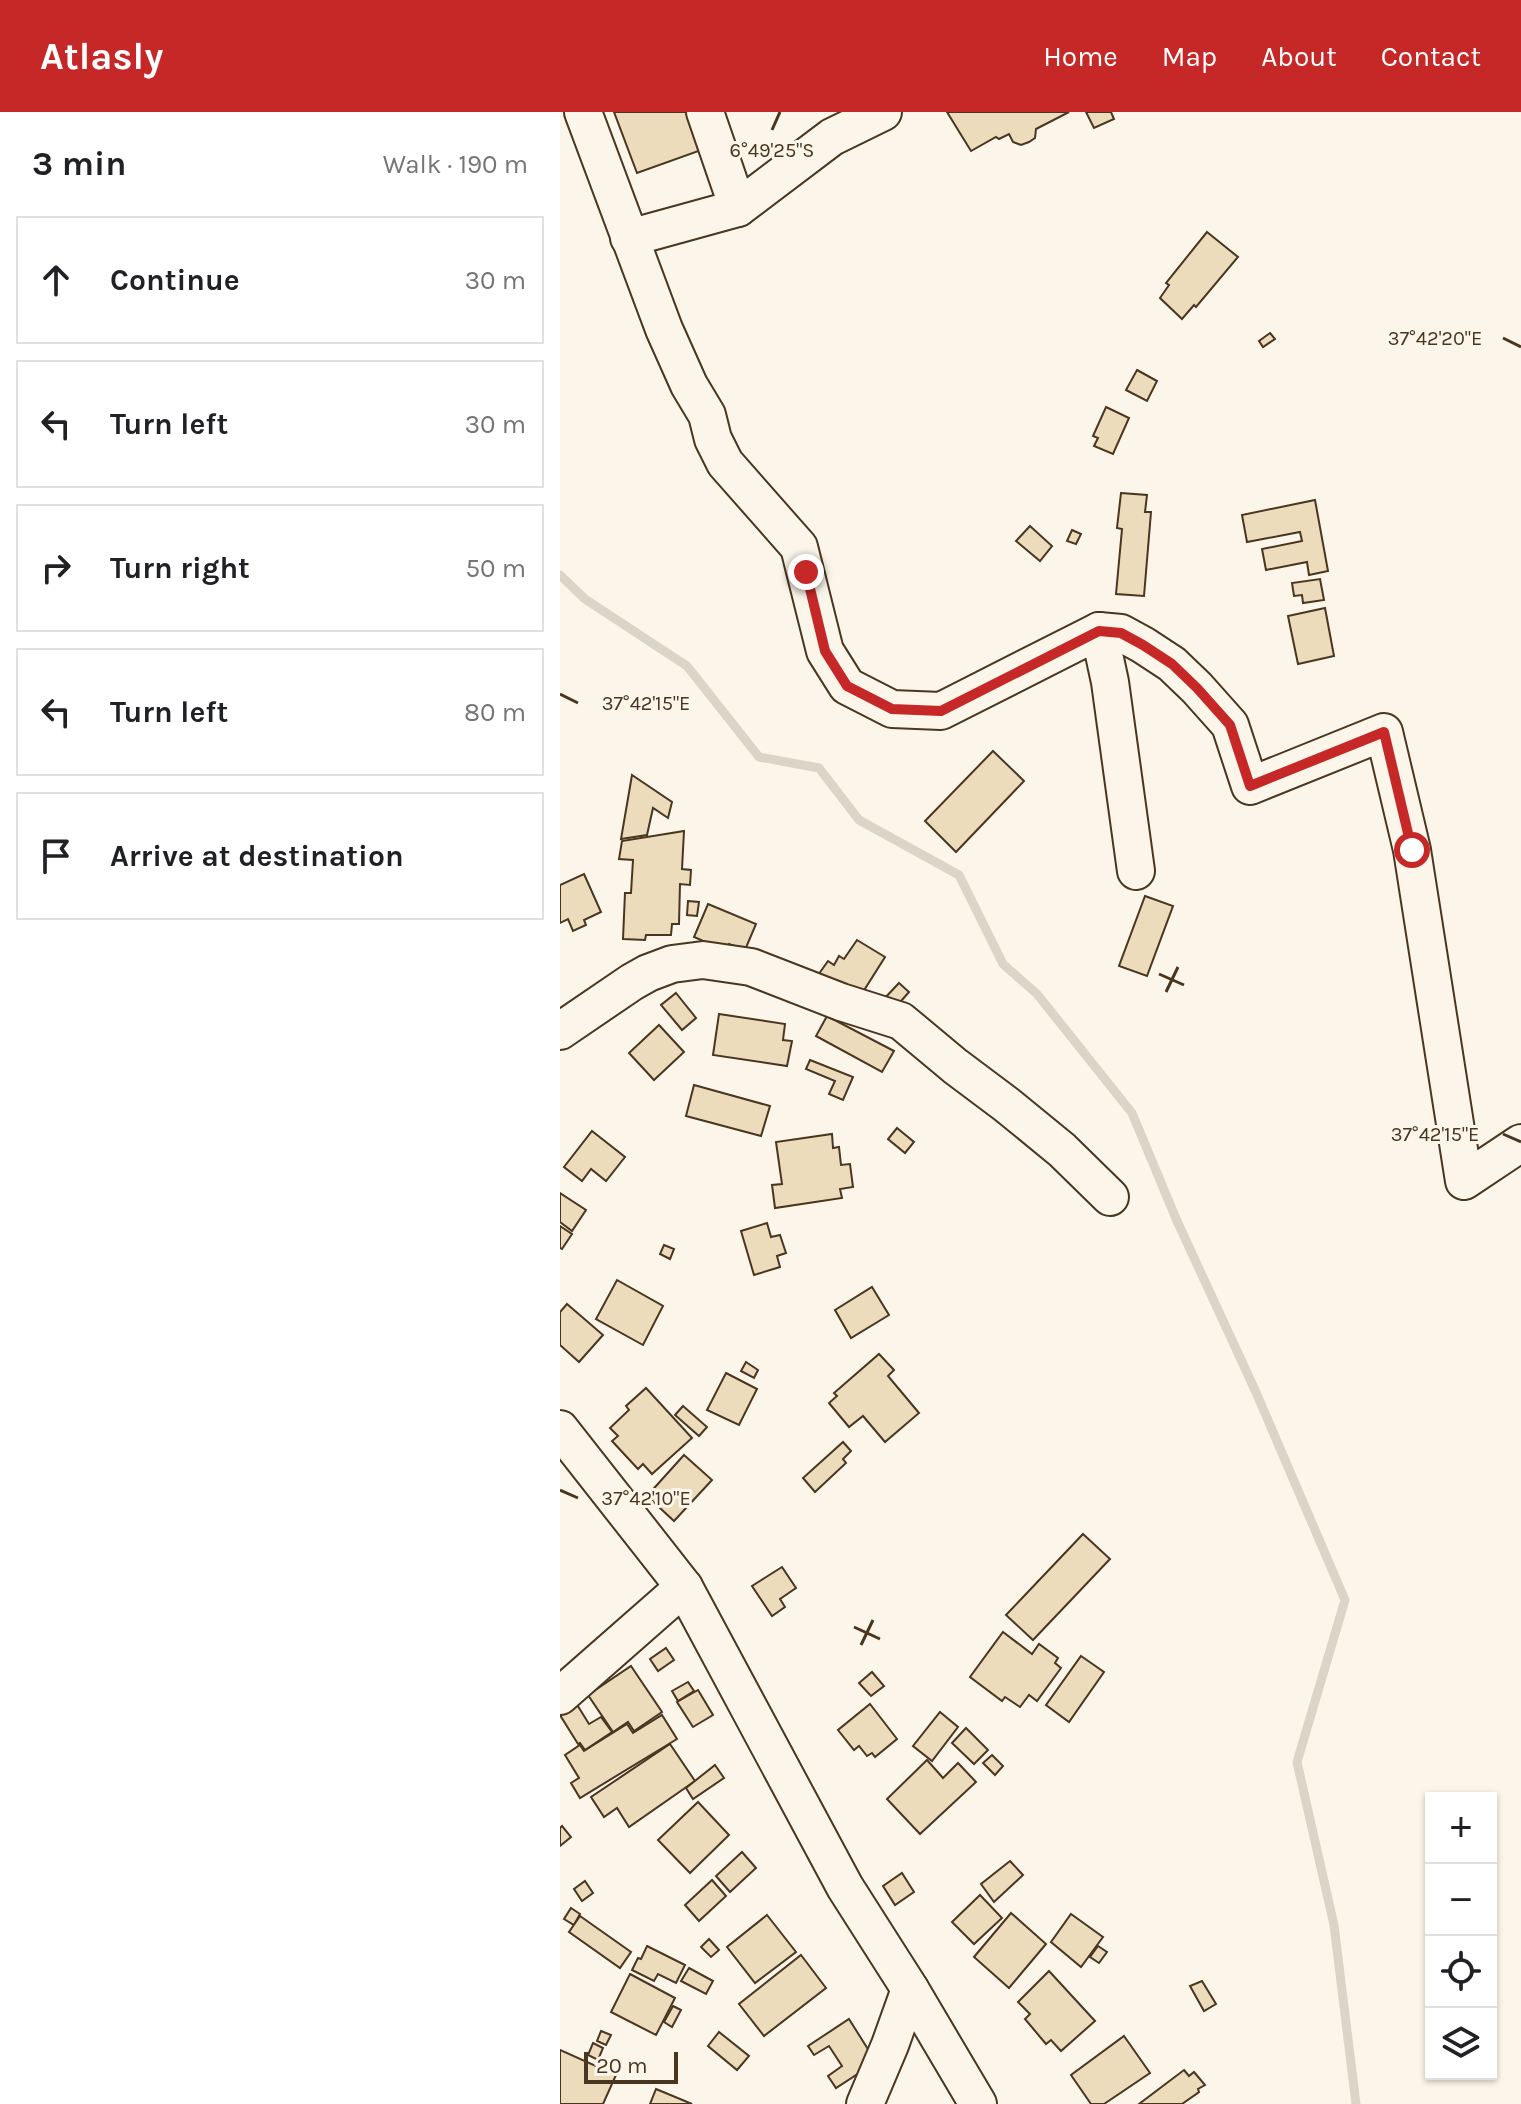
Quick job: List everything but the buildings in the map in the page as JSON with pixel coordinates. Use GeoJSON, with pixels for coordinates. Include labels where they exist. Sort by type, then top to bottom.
{"type":"FeatureCollection","features":[{"type":"Feature","properties":{"kind":"street"},"geometry":{"type":"LineString","coordinates":[[583,112],[664,329],[689,385],[707,415],[713,439],[725,463],[799,547],[825,651],[847,686],[892,709],[941,711],[1099,631],[1121,633],[1143,645],[1172,664],[1197,688],[1230,725],[1250,786],[1384,732],[1412,850],[1464,1181],[1521,1143]]}},
{"type":"Feature","properties":{"kind":"street"},"geometry":{"type":"LineString","coordinates":[[705,112],[738,208]]}},
{"type":"Feature","properties":{"kind":"street"},"geometry":{"type":"LineString","coordinates":[[629,238],[738,208],[832,137],[883,112]]}},
{"type":"Feature","properties":{"kind":"street"},"geometry":{"type":"LineString","coordinates":[[1099,631],[1110,682],[1136,871]]}},
{"type":"Feature","properties":{"kind":"street"},"geometry":{"type":"LineString","coordinates":[[560,1031],[632,982],[672,964],[703,960],[751,967],[841,1002],[901,1021],[1051,1141],[1110,1197]]}},
{"type":"Feature","properties":{"kind":"street"},"geometry":{"type":"LineString","coordinates":[[560,1429],[684,1587],[845,1887],[978,2104]]}},
{"type":"Feature","properties":{"kind":"street"},"geometry":{"type":"LineString","coordinates":[[560,1696],[684,1587]]}},
{"type":"Feature","properties":{"kind":"street"},"geometry":{"type":"LineString","coordinates":[[865,2104],[910,1989]]}},
{"type":"Feature","properties":{"kind":"waterway"},"geometry":{"type":"LineString","coordinates":[[560,575],[585,599],[687,666],[759,757],[819,768],[859,820],[959,875],[1003,964],[1037,994],[1132,1113],[1345,1600],[1297,1762],[1334,1925],[1356,2104]]}},
{"type":"Feature","properties":{"kind":"route"},"geometry":{"type":"LineString","coordinates":[[806,572],[825,651],[847,686],[892,709],[941,711],[1099,631],[1121,633],[1143,645],[1172,664],[1197,688],[1230,725],[1250,786],[1384,732],[1412,850]]}}]}
